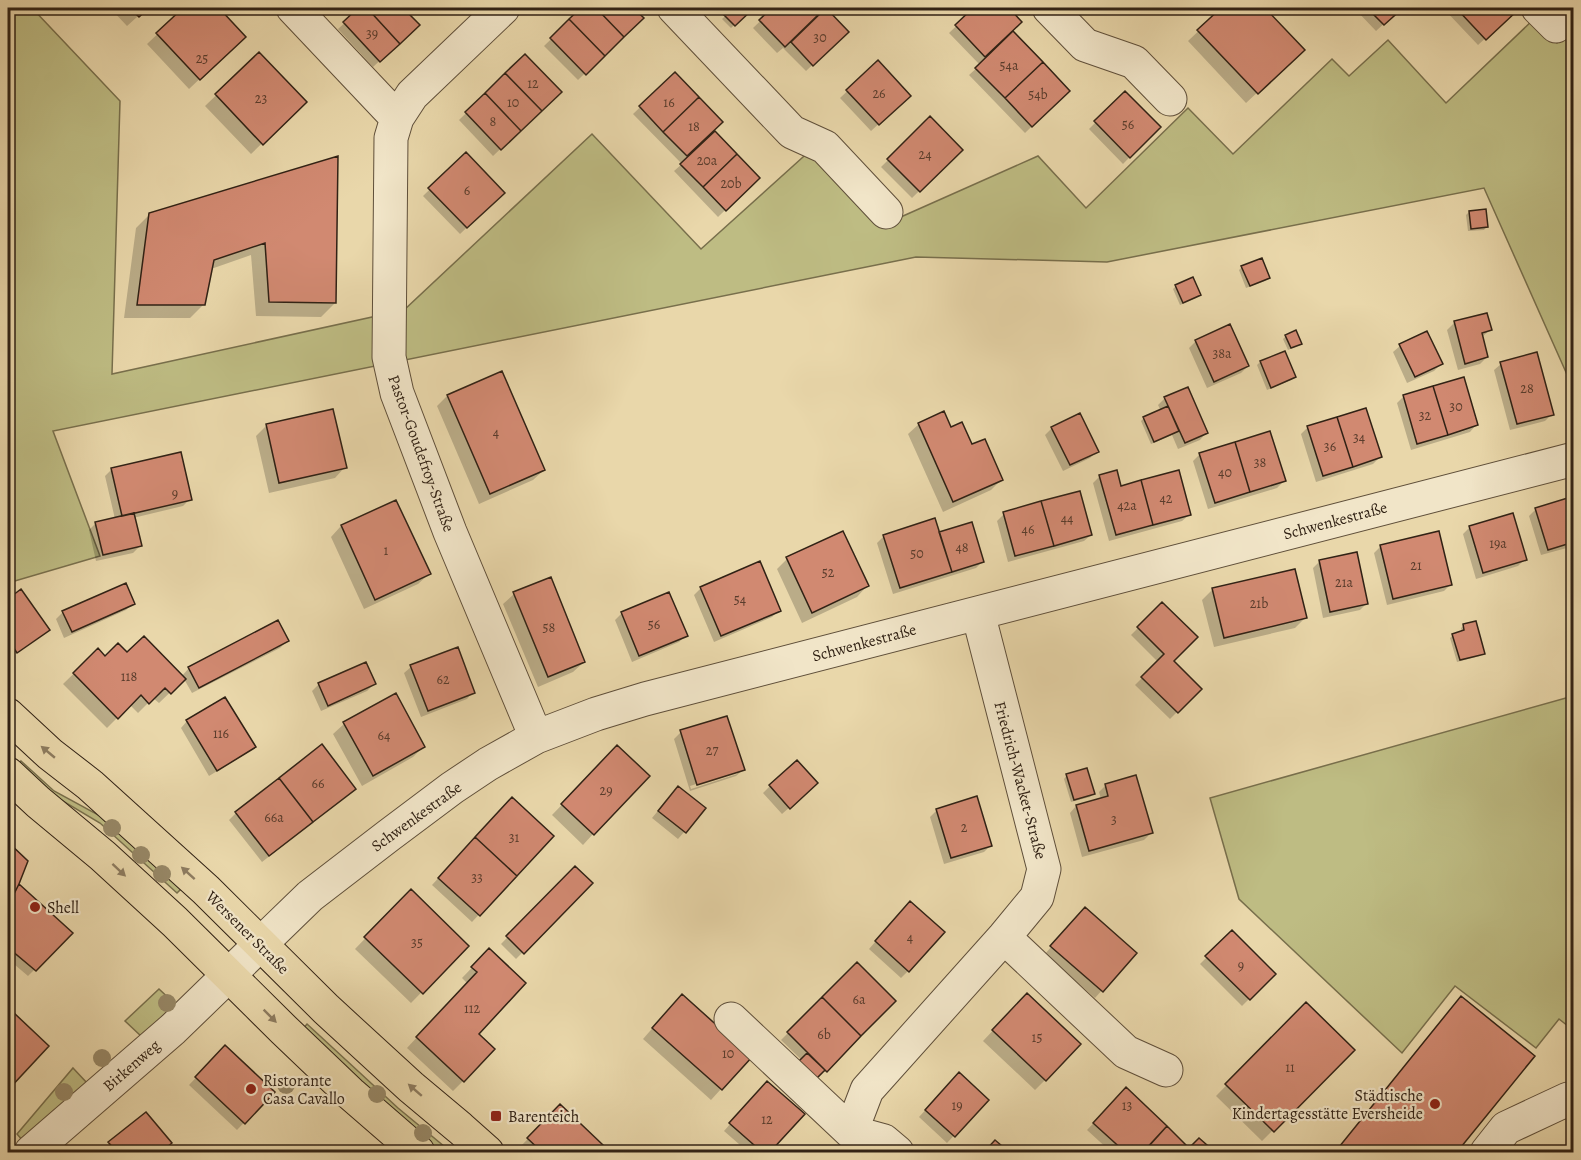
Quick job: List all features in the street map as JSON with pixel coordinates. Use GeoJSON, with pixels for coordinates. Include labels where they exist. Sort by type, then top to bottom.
{"type":"FeatureCollection","features":[{"type":"Feature","properties":{"kind":"main road","name":"Wersener Straße"},"geometry":{"type":"LineString","coordinates":[[8,717],[50,754],[90,784],[206,890],[316,999],[394,1072],[487,1152]]}},
{"type":"Feature","properties":{"kind":"main road"},"geometry":{"type":"LineString","coordinates":[[8,774],[38,802],[104,856],[350,1093],[418,1152]]}},
{"type":"Feature","properties":{"kind":"street"},"geometry":{"type":"LineString","coordinates":[[293,8],[396,118]]}},
{"type":"Feature","properties":{"kind":"street","name":"Pastor-Goudefroy-Straße"},"geometry":{"type":"LineString","coordinates":[[503,8],[412,95],[396,118],[391,138],[389,357],[397,393],[450,532],[536,737]]}},
{"type":"Feature","properties":{"kind":"street"},"geometry":{"type":"LineString","coordinates":[[674,8],[792,132],[825,147],[886,212]]}},
{"type":"Feature","properties":{"kind":"street"},"geometry":{"type":"LineString","coordinates":[[1049,8],[1085,45],[1134,62],[1170,99]]}},
{"type":"Feature","properties":{"kind":"street","name":"Schwenkestraße"},"geometry":{"type":"LineString","coordinates":[[228,975],[310,896],[452,789],[488,764],[536,737],[596,714],[645,699],[1574,459]]}},
{"type":"Feature","properties":{"kind":"street","name":"Friedrich-Wacket-Straße"},"geometry":{"type":"LineString","coordinates":[[851,1132],[867,1090],[1037,897],[1044,869],[978,613]]}},
{"type":"Feature","properties":{"kind":"street"},"geometry":{"type":"LineString","coordinates":[[1004,937],[1126,1052],[1166,1070]]}},
{"type":"Feature","properties":{"kind":"street","name":"Birkenweg"},"geometry":{"type":"LineString","coordinates":[[31,1152],[173,1029],[228,975]]}},
{"type":"Feature","properties":{"kind":"street"},"geometry":{"type":"LineString","coordinates":[[731,1019],[851,1132],[885,1141],[897,1152]]}},
{"type":"Feature","properties":{"kind":"street"},"geometry":{"type":"LineString","coordinates":[[1487,1152],[1506,1128],[1568,1099],[1574,1104]]}},
{"type":"Feature","properties":{"kind":"shaded area"},"geometry":{"type":"Polygon","coordinates":[[[8,8],[32,8],[120,101],[112,374],[404,310],[592,134],[701,249],[813,148],[885,224],[1038,156],[1086,208],[1188,108],[1233,154],[1332,59],[1349,76],[1388,40],[1446,103],[1534,19],[1557,43],[1573,28],[1574,190],[1569,192],[1574,203],[1573,388],[1484,188],[1107,262],[916,257],[53,431],[100,556],[8,583],[8,8]]]}},
{"type":"Feature","properties":{"kind":"shaded area"},"geometry":{"type":"Polygon","coordinates":[[[1573,696],[1573,1030],[1559,1019],[1536,1048],[1455,986],[1402,1053],[1239,899],[1210,798],[1573,696]]]}},
{"type":"Feature","properties":{"kind":"shaded area"},"geometry":{"type":"Polygon","coordinates":[[[21,761],[54,791],[104,818],[182,888],[177,893],[100,823],[51,794],[19,764],[21,761]]]}},
{"type":"Feature","properties":{"kind":"shaded area"},"geometry":{"type":"Polygon","coordinates":[[[159,989],[175,1004],[142,1037],[125,1021],[159,989]]]}},
{"type":"Feature","properties":{"kind":"shaded area"},"geometry":{"type":"Polygon","coordinates":[[[307,1024],[398,1108],[451,1152],[438,1152],[393,1114],[302,1030],[307,1024]]]}},
{"type":"Feature","properties":{"kind":"shaded area"},"geometry":{"type":"Polygon","coordinates":[[[73,1068],[87,1083],[23,1141],[17,1134],[73,1068]]]}},
{"type":"Feature","properties":{"kind":"building"},"geometry":{"type":"Polygon","coordinates":[[[130,8],[149,8],[139,17],[130,8]]]}},
{"type":"Feature","properties":{"kind":"building"},"geometry":{"type":"Polygon","coordinates":[[[183,8],[219,8],[246,37],[200,80],[156,33],[183,8]]]}},
{"type":"Feature","properties":{"kind":"building"},"geometry":{"type":"Polygon","coordinates":[[[358,8],[367,8],[400,44],[380,62],[343,22],[358,8]]]}},
{"type":"Feature","properties":{"kind":"building"},"geometry":{"type":"Polygon","coordinates":[[[367,8],[403,8],[420,25],[400,44],[367,8]]]}},
{"type":"Feature","properties":{"kind":"building"},"geometry":{"type":"Polygon","coordinates":[[[581,8],[596,8],[624,37],[605,56],[569,19],[581,8]]]}},
{"type":"Feature","properties":{"kind":"building"},"geometry":{"type":"Polygon","coordinates":[[[596,8],[633,8],[644,18],[624,37],[596,8]]]}},
{"type":"Feature","properties":{"kind":"building"},"geometry":{"type":"Polygon","coordinates":[[[732,8],[754,8],[735,26],[724,15],[732,8]]]}},
{"type":"Feature","properties":{"kind":"building"},"geometry":{"type":"Polygon","coordinates":[[[772,8],[815,8],[820,13],[785,47],[759,20],[772,8]]]}},
{"type":"Feature","properties":{"kind":"building"},"geometry":{"type":"Polygon","coordinates":[[[826,8],[849,32],[813,66],[791,42],[826,8]]]}},
{"type":"Feature","properties":{"kind":"building"},"geometry":{"type":"Polygon","coordinates":[[[973,8],[1009,8],[1022,22],[985,57],[955,25],[973,8]]]}},
{"type":"Feature","properties":{"kind":"building"},"geometry":{"type":"Polygon","coordinates":[[[1221,8],[1265,8],[1305,50],[1258,94],[1197,30],[1221,8]]]}},
{"type":"Feature","properties":{"kind":"building"},"geometry":{"type":"Polygon","coordinates":[[[1367,8],[1403,8],[1384,25],[1367,8]]]}},
{"type":"Feature","properties":{"kind":"building"},"geometry":{"type":"Polygon","coordinates":[[[1456,8],[1516,8],[1518,10],[1486,40],[1456,8]]]}},
{"type":"Feature","properties":{"kind":"building"},"geometry":{"type":"Polygon","coordinates":[[[569,19],[605,56],[586,75],[550,38],[569,19]]]}},
{"type":"Feature","properties":{"kind":"building"},"geometry":{"type":"Polygon","coordinates":[[[1013,31],[1043,62],[1005,98],[975,68],[1013,31]]]}},
{"type":"Feature","properties":{"kind":"building"},"geometry":{"type":"Polygon","coordinates":[[[259,52],[307,102],[263,145],[215,94],[259,52]]]}},
{"type":"Feature","properties":{"kind":"building"},"geometry":{"type":"Polygon","coordinates":[[[525,54],[562,92],[542,111],[505,73],[525,54]]]}},
{"type":"Feature","properties":{"kind":"building"},"geometry":{"type":"Polygon","coordinates":[[[878,60],[911,96],[879,125],[846,90],[878,60]]]}},
{"type":"Feature","properties":{"kind":"building"},"geometry":{"type":"Polygon","coordinates":[[[1043,62],[1070,91],[1032,127],[1005,98],[1043,62]]]}},
{"type":"Feature","properties":{"kind":"building"},"geometry":{"type":"Polygon","coordinates":[[[675,72],[699,97],[663,132],[639,106],[675,72]]]}},
{"type":"Feature","properties":{"kind":"building"},"geometry":{"type":"Polygon","coordinates":[[[505,73],[542,111],[521,131],[485,93],[505,73]]]}},
{"type":"Feature","properties":{"kind":"building"},"geometry":{"type":"Polygon","coordinates":[[[1125,91],[1161,127],[1130,158],[1094,121],[1125,91]]]}},
{"type":"Feature","properties":{"kind":"building"},"geometry":{"type":"Polygon","coordinates":[[[485,93],[521,131],[501,150],[465,112],[485,93]]]}},
{"type":"Feature","properties":{"kind":"building"},"geometry":{"type":"Polygon","coordinates":[[[699,97],[723,122],[687,156],[663,132],[699,97]]]}},
{"type":"Feature","properties":{"kind":"building"},"geometry":{"type":"Polygon","coordinates":[[[930,116],[963,150],[920,192],[887,159],[930,116]]]}},
{"type":"Feature","properties":{"kind":"building"},"geometry":{"type":"Polygon","coordinates":[[[715,131],[737,154],[703,187],[680,164],[715,131]]]}},
{"type":"Feature","properties":{"kind":"building"},"geometry":{"type":"Polygon","coordinates":[[[466,152],[505,193],[467,228],[428,188],[466,152]]]}},
{"type":"Feature","properties":{"kind":"building"},"geometry":{"type":"Polygon","coordinates":[[[737,154],[760,178],[726,211],[703,187],[737,154]]]}},
{"type":"Feature","properties":{"kind":"building"},"geometry":{"type":"Polygon","coordinates":[[[338,156],[336,303],[269,302],[265,243],[214,260],[205,305],[137,305],[149,213],[338,156]]]}},
{"type":"Feature","properties":{"kind":"building"},"geometry":{"type":"Polygon","coordinates":[[[1486,209],[1488,227],[1471,229],[1469,211],[1486,209]]]}},
{"type":"Feature","properties":{"kind":"building"},"geometry":{"type":"Polygon","coordinates":[[[1262,258],[1270,278],[1250,286],[1241,266],[1262,258]]]}},
{"type":"Feature","properties":{"kind":"building"},"geometry":{"type":"Polygon","coordinates":[[[1193,277],[1201,295],[1183,303],[1175,285],[1193,277]]]}},
{"type":"Feature","properties":{"kind":"building"},"geometry":{"type":"Polygon","coordinates":[[[1487,313],[1492,330],[1482,333],[1488,357],[1465,364],[1454,321],[1487,313]]]}},
{"type":"Feature","properties":{"kind":"building"},"geometry":{"type":"Polygon","coordinates":[[[1230,324],[1249,366],[1214,382],[1195,340],[1230,324]]]}},
{"type":"Feature","properties":{"kind":"building"},"geometry":{"type":"Polygon","coordinates":[[[1296,330],[1302,344],[1291,348],[1285,335],[1296,330]]]}},
{"type":"Feature","properties":{"kind":"building"},"geometry":{"type":"Polygon","coordinates":[[[1427,331],[1443,364],[1415,377],[1399,344],[1427,331]]]}},
{"type":"Feature","properties":{"kind":"building"},"geometry":{"type":"Polygon","coordinates":[[[1285,351],[1296,377],[1271,388],[1260,361],[1285,351]]]}},
{"type":"Feature","properties":{"kind":"building"},"geometry":{"type":"Polygon","coordinates":[[[1537,352],[1554,415],[1517,424],[1500,362],[1537,352]]]}},
{"type":"Feature","properties":{"kind":"building"},"geometry":{"type":"Polygon","coordinates":[[[502,371],[545,470],[490,494],[447,395],[502,371]]]}},
{"type":"Feature","properties":{"kind":"building"},"geometry":{"type":"Polygon","coordinates":[[[1464,377],[1478,425],[1448,435],[1433,386],[1464,377]]]}},
{"type":"Feature","properties":{"kind":"building"},"geometry":{"type":"Polygon","coordinates":[[[1433,386],[1448,435],[1417,444],[1403,395],[1433,386]]]}},
{"type":"Feature","properties":{"kind":"building"},"geometry":{"type":"Polygon","coordinates":[[[1188,387],[1208,433],[1185,443],[1164,397],[1188,387]]]}},
{"type":"Feature","properties":{"kind":"building"},"geometry":{"type":"Polygon","coordinates":[[[1168,406],[1179,431],[1154,442],[1143,417],[1168,406]]]}},
{"type":"Feature","properties":{"kind":"building"},"geometry":{"type":"Polygon","coordinates":[[[1366,408],[1382,457],[1353,467],[1337,417],[1366,408]]]}},
{"type":"Feature","properties":{"kind":"building"},"geometry":{"type":"Polygon","coordinates":[[[333,409],[347,468],[279,483],[266,424],[333,409]]]}},
{"type":"Feature","properties":{"kind":"building"},"geometry":{"type":"Polygon","coordinates":[[[944,411],[951,427],[962,422],[972,444],[985,439],[1003,480],[953,502],[918,423],[944,411]]]}},
{"type":"Feature","properties":{"kind":"building"},"geometry":{"type":"Polygon","coordinates":[[[1080,413],[1099,452],[1070,465],[1051,427],[1080,413]]]}},
{"type":"Feature","properties":{"kind":"building"},"geometry":{"type":"Polygon","coordinates":[[[1337,417],[1353,467],[1323,476],[1307,426],[1337,417]]]}},
{"type":"Feature","properties":{"kind":"building"},"geometry":{"type":"Polygon","coordinates":[[[1270,431],[1286,481],[1250,492],[1235,442],[1270,431]]]}},
{"type":"Feature","properties":{"kind":"building"},"geometry":{"type":"Polygon","coordinates":[[[1235,442],[1250,492],[1215,503],[1199,453],[1235,442]]]}},
{"type":"Feature","properties":{"kind":"building"},"geometry":{"type":"Polygon","coordinates":[[[181,452],[192,500],[122,516],[111,468],[181,452]]]}},
{"type":"Feature","properties":{"kind":"building"},"geometry":{"type":"Polygon","coordinates":[[[1117,470],[1121,486],[1141,480],[1153,525],[1116,535],[1099,475],[1117,470]]]}},
{"type":"Feature","properties":{"kind":"building"},"geometry":{"type":"Polygon","coordinates":[[[1179,470],[1191,515],[1153,525],[1141,480],[1179,470]]]}},
{"type":"Feature","properties":{"kind":"building"},"geometry":{"type":"Polygon","coordinates":[[[1080,491],[1092,535],[1054,546],[1041,501],[1080,491]]]}},
{"type":"Feature","properties":{"kind":"building"},"geometry":{"type":"Polygon","coordinates":[[[1574,496],[1574,542],[1548,550],[1535,508],[1574,496]]]}},
{"type":"Feature","properties":{"kind":"building"},"geometry":{"type":"Polygon","coordinates":[[[396,500],[431,574],[375,600],[341,525],[396,500]]]}},
{"type":"Feature","properties":{"kind":"building"},"geometry":{"type":"Polygon","coordinates":[[[1041,501],[1054,546],[1015,556],[1003,512],[1041,501]]]}},
{"type":"Feature","properties":{"kind":"building"},"geometry":{"type":"Polygon","coordinates":[[[134,513],[142,546],[103,555],[95,522],[134,513]]]}},
{"type":"Feature","properties":{"kind":"building"},"geometry":{"type":"Polygon","coordinates":[[[1513,513],[1527,560],[1483,573],[1469,526],[1513,513]]]}},
{"type":"Feature","properties":{"kind":"building"},"geometry":{"type":"Polygon","coordinates":[[[935,518],[952,572],[900,588],[883,535],[935,518]]]}},
{"type":"Feature","properties":{"kind":"building"},"geometry":{"type":"Polygon","coordinates":[[[972,522],[984,562],[952,572],[939,532],[972,522]]]}},
{"type":"Feature","properties":{"kind":"building"},"geometry":{"type":"Polygon","coordinates":[[[843,531],[869,586],[812,613],[786,557],[843,531]]]}},
{"type":"Feature","properties":{"kind":"building"},"geometry":{"type":"Polygon","coordinates":[[[1439,531],[1452,585],[1393,599],[1380,545],[1439,531]]]}},
{"type":"Feature","properties":{"kind":"building"},"geometry":{"type":"Polygon","coordinates":[[[1357,552],[1368,604],[1330,612],[1319,560],[1357,552]]]}},
{"type":"Feature","properties":{"kind":"building"},"geometry":{"type":"Polygon","coordinates":[[[760,561],[781,611],[721,636],[700,587],[760,561]]]}},
{"type":"Feature","properties":{"kind":"building"},"geometry":{"type":"Polygon","coordinates":[[[1295,569],[1307,618],[1224,638],[1212,588],[1295,569]]]}},
{"type":"Feature","properties":{"kind":"building"},"geometry":{"type":"Polygon","coordinates":[[[551,577],[585,662],[548,677],[513,592],[551,577]]]}},
{"type":"Feature","properties":{"kind":"building"},"geometry":{"type":"Polygon","coordinates":[[[126,583],[135,604],[72,632],[62,611],[126,583]]]}},
{"type":"Feature","properties":{"kind":"building"},"geometry":{"type":"Polygon","coordinates":[[[21,589],[50,630],[17,653],[8,639],[8,599],[21,589]]]}},
{"type":"Feature","properties":{"kind":"building"},"geometry":{"type":"Polygon","coordinates":[[[669,592],[688,636],[639,656],[621,612],[669,592]]]}},
{"type":"Feature","properties":{"kind":"building"},"geometry":{"type":"Polygon","coordinates":[[[1162,602],[1198,637],[1174,661],[1202,689],[1178,713],[1141,677],[1164,654],[1137,627],[1162,602]]]}},
{"type":"Feature","properties":{"kind":"building"},"geometry":{"type":"Polygon","coordinates":[[[278,620],[289,641],[199,688],[188,667],[278,620]]]}},
{"type":"Feature","properties":{"kind":"building"},"geometry":{"type":"Polygon","coordinates":[[[1476,621],[1485,654],[1460,660],[1452,634],[1464,630],[1463,624],[1476,621]]]}},
{"type":"Feature","properties":{"kind":"building"},"geometry":{"type":"Polygon","coordinates":[[[144,636],[186,679],[171,694],[165,688],[149,704],[141,695],[118,719],[73,673],[98,648],[105,656],[118,643],[127,652],[144,636]]]}},
{"type":"Feature","properties":{"kind":"building"},"geometry":{"type":"Polygon","coordinates":[[[458,647],[475,693],[428,711],[410,665],[458,647]]]}},
{"type":"Feature","properties":{"kind":"building"},"geometry":{"type":"Polygon","coordinates":[[[366,662],[376,684],[328,706],[318,683],[366,662]]]}},
{"type":"Feature","properties":{"kind":"building"},"geometry":{"type":"Polygon","coordinates":[[[396,693],[425,747],[373,776],[343,722],[396,693]]]}},
{"type":"Feature","properties":{"kind":"building"},"geometry":{"type":"Polygon","coordinates":[[[225,697],[256,747],[217,771],[186,720],[225,697]]]}},
{"type":"Feature","properties":{"kind":"building"},"geometry":{"type":"Polygon","coordinates":[[[727,716],[745,770],[697,785],[680,730],[727,716]]]}},
{"type":"Feature","properties":{"kind":"building"},"geometry":{"type":"Polygon","coordinates":[[[322,744],[356,789],[313,822],[279,778],[322,744]]]}},
{"type":"Feature","properties":{"kind":"building"},"geometry":{"type":"Polygon","coordinates":[[[617,745],[650,776],[594,835],[561,804],[617,745]]]}},
{"type":"Feature","properties":{"kind":"building"},"geometry":{"type":"Polygon","coordinates":[[[797,760],[818,783],[790,809],[769,785],[797,760]]]}},
{"type":"Feature","properties":{"kind":"building"},"geometry":{"type":"Polygon","coordinates":[[[1087,768],[1095,794],[1074,800],[1066,774],[1087,768]]]}},
{"type":"Feature","properties":{"kind":"building"},"geometry":{"type":"Polygon","coordinates":[[[1136,775],[1153,833],[1089,851],[1076,805],[1108,796],[1105,784],[1136,775]]]}},
{"type":"Feature","properties":{"kind":"building"},"geometry":{"type":"Polygon","coordinates":[[[279,778],[313,822],[269,856],[235,812],[279,778]]]}},
{"type":"Feature","properties":{"kind":"building"},"geometry":{"type":"Polygon","coordinates":[[[678,786],[706,808],[686,833],[658,811],[678,786]]]}},
{"type":"Feature","properties":{"kind":"building"},"geometry":{"type":"Polygon","coordinates":[[[977,796],[992,846],[951,858],[936,809],[977,796]]]}},
{"type":"Feature","properties":{"kind":"building"},"geometry":{"type":"Polygon","coordinates":[[[512,797],[554,836],[517,876],[475,837],[512,797]]]}},
{"type":"Feature","properties":{"kind":"building"},"geometry":{"type":"Polygon","coordinates":[[[475,837],[517,876],[480,916],[438,878],[475,837]]]}},
{"type":"Feature","properties":{"kind":"building"},"geometry":{"type":"Polygon","coordinates":[[[8,842],[28,861],[8,906],[8,842]]]}},
{"type":"Feature","properties":{"kind":"building"},"geometry":{"type":"Polygon","coordinates":[[[575,866],[593,883],[524,954],[506,936],[575,866]]]}},
{"type":"Feature","properties":{"kind":"building"},"geometry":{"type":"Polygon","coordinates":[[[19,884],[73,933],[36,971],[11,950],[14,944],[8,937],[8,906],[19,884]]]}},
{"type":"Feature","properties":{"kind":"building"},"geometry":{"type":"Polygon","coordinates":[[[411,889],[469,946],[423,994],[364,937],[411,889]]]}},
{"type":"Feature","properties":{"kind":"building"},"geometry":{"type":"Polygon","coordinates":[[[910,901],[945,932],[909,972],[875,941],[910,901]]]}},
{"type":"Feature","properties":{"kind":"building"},"geometry":{"type":"Polygon","coordinates":[[[1085,907],[1137,953],[1103,992],[1050,946],[1085,907]]]}},
{"type":"Feature","properties":{"kind":"building"},"geometry":{"type":"Polygon","coordinates":[[[1232,930],[1276,974],[1250,1000],[1205,956],[1232,930]]]}},
{"type":"Feature","properties":{"kind":"building"},"geometry":{"type":"Polygon","coordinates":[[[489,948],[526,983],[479,1034],[495,1049],[464,1082],[416,1037],[477,972],[471,967],[489,948]]]}},
{"type":"Feature","properties":{"kind":"building"},"geometry":{"type":"Polygon","coordinates":[[[857,962],[896,1001],[861,1036],[822,997],[857,962]]]}},
{"type":"Feature","properties":{"kind":"building"},"geometry":{"type":"Polygon","coordinates":[[[1027,993],[1081,1044],[1046,1081],[992,1030],[1027,993]]]}},
{"type":"Feature","properties":{"kind":"building"},"geometry":{"type":"Polygon","coordinates":[[[682,994],[752,1057],[722,1090],[652,1028],[682,994]]]}},
{"type":"Feature","properties":{"kind":"building","name":"Städtische Kindertagesstätte Eversheide"},"geometry":{"type":"Polygon","coordinates":[[[1461,996],[1535,1056],[1457,1152],[1335,1152],[1461,996]]]}},
{"type":"Feature","properties":{"kind":"building"},"geometry":{"type":"Polygon","coordinates":[[[822,997],[861,1036],[827,1072],[787,1032],[822,997]]]}},
{"type":"Feature","properties":{"kind":"building"},"geometry":{"type":"Polygon","coordinates":[[[1306,1002],[1355,1050],[1274,1132],[1225,1084],[1306,1002]]]}},
{"type":"Feature","properties":{"kind":"building"},"geometry":{"type":"Polygon","coordinates":[[[13,1012],[49,1046],[8,1090],[8,1017],[13,1012]]]}},
{"type":"Feature","properties":{"kind":"building"},"geometry":{"type":"Polygon","coordinates":[[[225,1045],[275,1092],[245,1124],[195,1077],[225,1045]]]}},
{"type":"Feature","properties":{"kind":"building"},"geometry":{"type":"Polygon","coordinates":[[[807,1053],[825,1070],[814,1081],[796,1064],[807,1053]]]}},
{"type":"Feature","properties":{"kind":"building"},"geometry":{"type":"Polygon","coordinates":[[[959,1072],[989,1100],[955,1137],[925,1110],[959,1072]]]}},
{"type":"Feature","properties":{"kind":"building"},"geometry":{"type":"Polygon","coordinates":[[[767,1081],[805,1114],[770,1152],[762,1152],[729,1123],[767,1081]]]}},
{"type":"Feature","properties":{"kind":"building"},"geometry":{"type":"Polygon","coordinates":[[[1126,1087],[1167,1126],[1143,1152],[1125,1152],[1093,1123],[1126,1087]]]}},
{"type":"Feature","properties":{"kind":"building"},"geometry":{"type":"Polygon","coordinates":[[[560,1104],[603,1145],[596,1152],[542,1152],[527,1138],[560,1104]]]}},
{"type":"Feature","properties":{"kind":"building"},"geometry":{"type":"Polygon","coordinates":[[[146,1112],[172,1143],[161,1152],[117,1152],[108,1142],[146,1112]]]}},
{"type":"Feature","properties":{"kind":"building"},"geometry":{"type":"Polygon","coordinates":[[[1167,1126],[1189,1148],[1199,1138],[1215,1152],[1156,1152],[1149,1146],[1167,1126]]]}},
{"type":"Feature","properties":{"kind":"building"},"geometry":{"type":"Polygon","coordinates":[[[995,1140],[1009,1152],[984,1152],[995,1140]]]}},
{"type":"Feature","properties":{"kind":"place","name":"Shell"},"geometry":{"type":"Point","coordinates":[35,907]}},
{"type":"Feature","properties":{"kind":"place","name":"Ristorante Casa Cavallo"},"geometry":{"type":"Point","coordinates":[251,1089]}},
{"type":"Feature","properties":{"kind":"place","name":"Städtische Kindertagesstätte Eversheide"},"geometry":{"type":"Point","coordinates":[1435,1104]}},
{"type":"Feature","properties":{"kind":"place","name":"Barenteich"},"geometry":{"type":"Point","coordinates":[496,1116]}}]}
